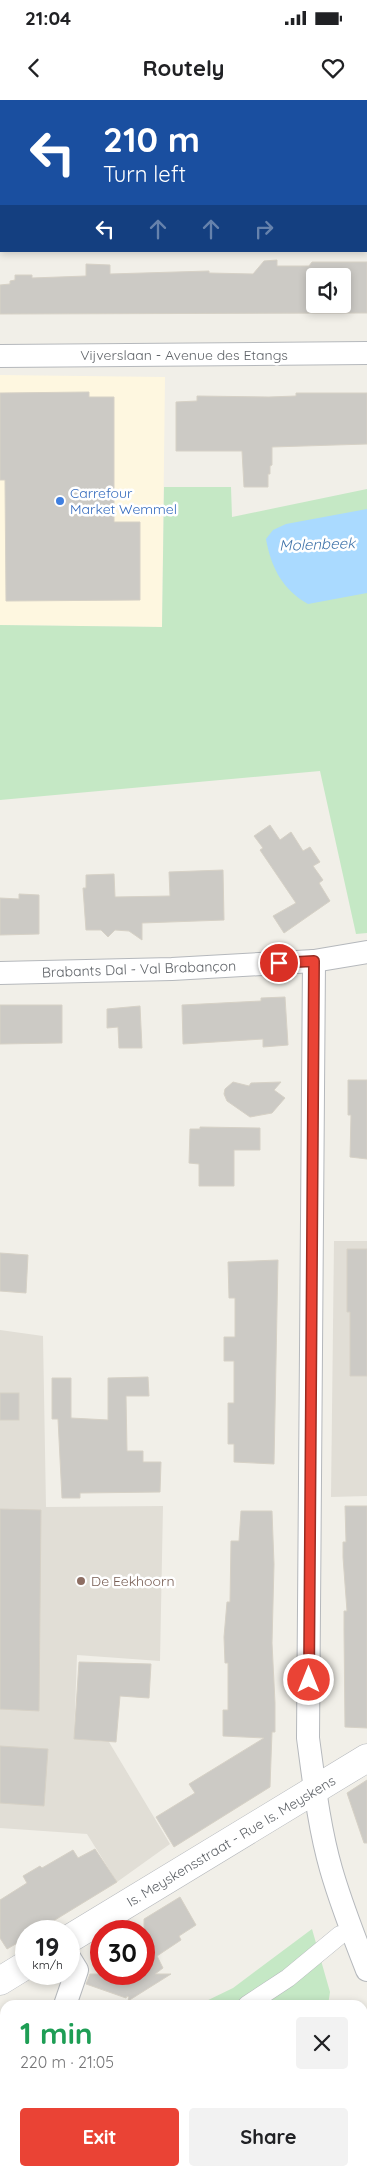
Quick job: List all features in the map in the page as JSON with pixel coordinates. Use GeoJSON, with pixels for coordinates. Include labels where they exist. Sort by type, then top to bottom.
{"type":"FeatureCollection","features":[{"type":"Feature","properties":{"kind":"street","name":"Vijverslaan - Avenue des Etangs"},"geometry":{"type":"LineString","coordinates":[[0,356],[367,353]]}},
{"type":"Feature","properties":{"kind":"street","name":"Brabants Dal - Val Brabançon"},"geometry":{"type":"LineString","coordinates":[[0,973],[172,969],[314,961],[367,952]]}},
{"type":"Feature","properties":{"kind":"street"},"geometry":{"type":"LineString","coordinates":[[314,961],[308,1738],[315,1790],[331,1868],[351,1930],[367,1970]]}},
{"type":"Feature","properties":{"kind":"street","name":"Is. Meyskensstraat - Rue Is. Meyskens"},"geometry":{"type":"LineString","coordinates":[[80,1932],[367,1758]]}},
{"type":"Feature","properties":{"kind":"street"},"geometry":{"type":"LineString","coordinates":[[255,2000],[288,1978],[340,1935]]}},
{"type":"Feature","properties":{"kind":"street"},"geometry":{"type":"LineString","coordinates":[[0,1982],[15,1972]]}},
{"type":"Feature","properties":{"kind":"street"},"geometry":{"type":"LineString","coordinates":[[67,2000],[72,1985]]}},
{"type":"Feature","properties":{"kind":"shaded area"},"geometry":{"type":"Polygon","coordinates":[[[0,375],[165,377],[162,627],[0,625],[0,375]]]}},
{"type":"Feature","properties":{"kind":"shaded area"},"geometry":{"type":"Polygon","coordinates":[[[334,1241],[367,1241],[367,1496],[331,1497],[334,1241]]]}},
{"type":"Feature","properties":{"kind":"shaded area","name":"De Eekhoorn"},"geometry":{"type":"Polygon","coordinates":[[[0,1330],[43,1336],[46,1507],[163,1506],[160,1661],[77,1655],[74,1739],[109,1742],[170,1844],[117,1882],[87,1834],[0,1828],[0,1330]]]}},
{"type":"Feature","properties":{"kind":"green space"},"geometry":{"type":"Polygon","coordinates":[[[164,487],[231,487],[232,517],[367,489],[367,933],[356,934],[320,771],[0,800],[0,625],[162,627],[164,487]]]}},
{"type":"Feature","properties":{"kind":"green space"},"geometry":{"type":"Polygon","coordinates":[[[312,1929],[330,1992],[329,2000],[208,2000],[233,1988],[312,1929]]]}},
{"type":"Feature","properties":{"kind":"water","name":"Molenbeek"},"geometry":{"type":"Polygon","coordinates":[[[367,509],[367,593],[308,604],[299,598],[285,585],[275,569],[266,539],[273,530],[286,524],[367,509]]]}},
{"type":"Feature","properties":{"kind":"building"},"geometry":{"type":"Polygon","coordinates":[[[277,260],[277,266],[309,266],[312,262],[367,262],[367,313],[0,314],[0,285],[10,284],[10,281],[15,280],[15,275],[32,275],[32,278],[86,276],[86,264],[110,265],[110,274],[209,271],[209,273],[253,274],[264,261],[277,260]]]}},
{"type":"Feature","properties":{"kind":"building","name":"Carrefour Market Wemmel"},"geometry":{"type":"Polygon","coordinates":[[[89,392],[89,397],[114,397],[114,522],[140,522],[140,600],[6,601],[5,480],[0,480],[0,393],[89,392]]]}},
{"type":"Feature","properties":{"kind":"building"},"geometry":{"type":"Polygon","coordinates":[[[296,393],[367,393],[367,444],[272,447],[272,465],[270,466],[270,474],[268,474],[268,487],[244,487],[242,451],[176,451],[176,402],[197,401],[197,396],[269,397],[296,396],[296,393]]]}},
{"type":"Feature","properties":{"kind":"building"},"geometry":{"type":"Polygon","coordinates":[[[270,825],[280,840],[291,832],[303,851],[310,847],[320,862],[313,866],[323,880],[319,883],[330,901],[284,933],[273,916],[296,903],[260,850],[263,848],[254,836],[270,825]]]}},
{"type":"Feature","properties":{"kind":"building"},"geometry":{"type":"Polygon","coordinates":[[[223,870],[224,920],[142,923],[142,940],[129,931],[115,930],[108,937],[101,930],[86,930],[83,888],[86,888],[86,875],[114,874],[115,897],[170,896],[169,872],[223,870]]]}},
{"type":"Feature","properties":{"kind":"building"},"geometry":{"type":"Polygon","coordinates":[[[19,894],[39,895],[39,934],[0,935],[0,898],[19,899],[19,894]]]}},
{"type":"Feature","properties":{"kind":"building"},"geometry":{"type":"Polygon","coordinates":[[[285,997],[288,1045],[263,1047],[263,1039],[183,1044],[182,1005],[261,1001],[261,998],[285,997]]]}},
{"type":"Feature","properties":{"kind":"building"},"geometry":{"type":"Polygon","coordinates":[[[0,1005],[62,1005],[62,1043],[0,1044],[0,1005]]]}},
{"type":"Feature","properties":{"kind":"building"},"geometry":{"type":"Polygon","coordinates":[[[140,1006],[142,1048],[119,1048],[118,1027],[107,1028],[107,1009],[140,1006]]]}},
{"type":"Feature","properties":{"kind":"building"},"geometry":{"type":"Polygon","coordinates":[[[348,1080],[367,1080],[367,1159],[350,1157],[351,1115],[348,1115],[348,1080]]]}},
{"type":"Feature","properties":{"kind":"building"},"geometry":{"type":"Polygon","coordinates":[[[233,1082],[249,1086],[251,1083],[281,1082],[274,1090],[285,1098],[272,1113],[250,1117],[227,1101],[224,1094],[225,1089],[233,1082]]]}},
{"type":"Feature","properties":{"kind":"building"},"geometry":{"type":"Polygon","coordinates":[[[200,1127],[260,1128],[260,1150],[234,1150],[234,1186],[199,1186],[199,1164],[189,1163],[190,1129],[200,1129],[200,1127]]]}},
{"type":"Feature","properties":{"kind":"building"},"geometry":{"type":"Polygon","coordinates":[[[347,1249],[367,1249],[367,1376],[350,1376],[350,1312],[347,1312],[347,1249]]]}},
{"type":"Feature","properties":{"kind":"building"},"geometry":{"type":"Polygon","coordinates":[[[0,1253],[28,1255],[26,1293],[0,1291],[0,1253]]]}},
{"type":"Feature","properties":{"kind":"building"},"geometry":{"type":"Polygon","coordinates":[[[278,1260],[274,1464],[234,1462],[234,1444],[228,1444],[228,1403],[234,1403],[234,1361],[224,1361],[224,1337],[235,1337],[235,1298],[229,1298],[228,1262],[278,1260]]]}},
{"type":"Feature","properties":{"kind":"building"},"geometry":{"type":"Polygon","coordinates":[[[148,1377],[149,1396],[126,1396],[127,1451],[143,1451],[143,1462],[161,1462],[160,1492],[80,1493],[80,1498],[62,1498],[58,1419],[52,1419],[52,1378],[71,1378],[71,1418],[108,1420],[108,1378],[148,1377]]]}},
{"type":"Feature","properties":{"kind":"building"},"geometry":{"type":"Polygon","coordinates":[[[0,1393],[19,1393],[19,1420],[0,1420],[0,1393]]]}},
{"type":"Feature","properties":{"kind":"building"},"geometry":{"type":"Polygon","coordinates":[[[345,1506],[367,1506],[367,1728],[345,1727],[344,1611],[347,1611],[343,1542],[346,1542],[345,1506]]]}},
{"type":"Feature","properties":{"kind":"building"},"geometry":{"type":"Polygon","coordinates":[[[0,1509],[41,1510],[39,1711],[0,1709],[0,1509]]]}},
{"type":"Feature","properties":{"kind":"building"},"geometry":{"type":"Polygon","coordinates":[[[241,1511],[272,1511],[274,1564],[272,1643],[275,1732],[272,1732],[270,1787],[174,1847],[156,1817],[195,1793],[189,1784],[264,1738],[223,1736],[223,1710],[228,1710],[228,1663],[225,1663],[224,1637],[227,1602],[230,1602],[231,1541],[239,1541],[241,1511]]]}},
{"type":"Feature","properties":{"kind":"building"},"geometry":{"type":"Polygon","coordinates":[[[79,1662],[151,1664],[149,1698],[120,1696],[116,1742],[74,1739],[79,1662]]]}},
{"type":"Feature","properties":{"kind":"building"},"geometry":{"type":"Polygon","coordinates":[[[0,1746],[48,1749],[44,1806],[0,1803],[0,1746]]]}},
{"type":"Feature","properties":{"kind":"building"},"geometry":{"type":"Polygon","coordinates":[[[367,1780],[367,1843],[364,1843],[347,1793],[367,1780]]]}},
{"type":"Feature","properties":{"kind":"building"},"geometry":{"type":"Polygon","coordinates":[[[95,1849],[117,1882],[55,1920],[15,1920],[15,1944],[7,1949],[0,1938],[0,1900],[27,1883],[23,1876],[40,1866],[42,1868],[73,1850],[78,1858],[95,1849]]]}},
{"type":"Feature","properties":{"kind":"building"},"geometry":{"type":"Polygon","coordinates":[[[180,1897],[196,1925],[179,1936],[181,1940],[157,1956],[163,1968],[155,1974],[155,1920],[144,1920],[180,1897]]]}},
{"type":"Feature","properties":{"kind":"building"},"geometry":{"type":"Polygon","coordinates":[[[90,1974],[90,1985],[153,1985],[128,2000],[129,1997],[127,1996],[126,1998],[86,1984],[90,1974]]]}},
{"type":"Feature","properties":{"kind":"building"},"geometry":{"type":"Polygon","coordinates":[[[155,1974],[171,1974],[155,1984],[155,1974]]]}},
{"type":"Feature","properties":{"kind":"place","name":"Carrefour Market Wemmel"},"geometry":{"type":"Point","coordinates":[60,501]}},
{"type":"Feature","properties":{"kind":"place","name":"De Eekhoorn"},"geometry":{"type":"Point","coordinates":[81,1581]}},
{"type":"Feature","properties":{"kind":"route"},"geometry":{"type":"LineString","coordinates":[[279,963],[314,961],[309,1680]]}}]}
